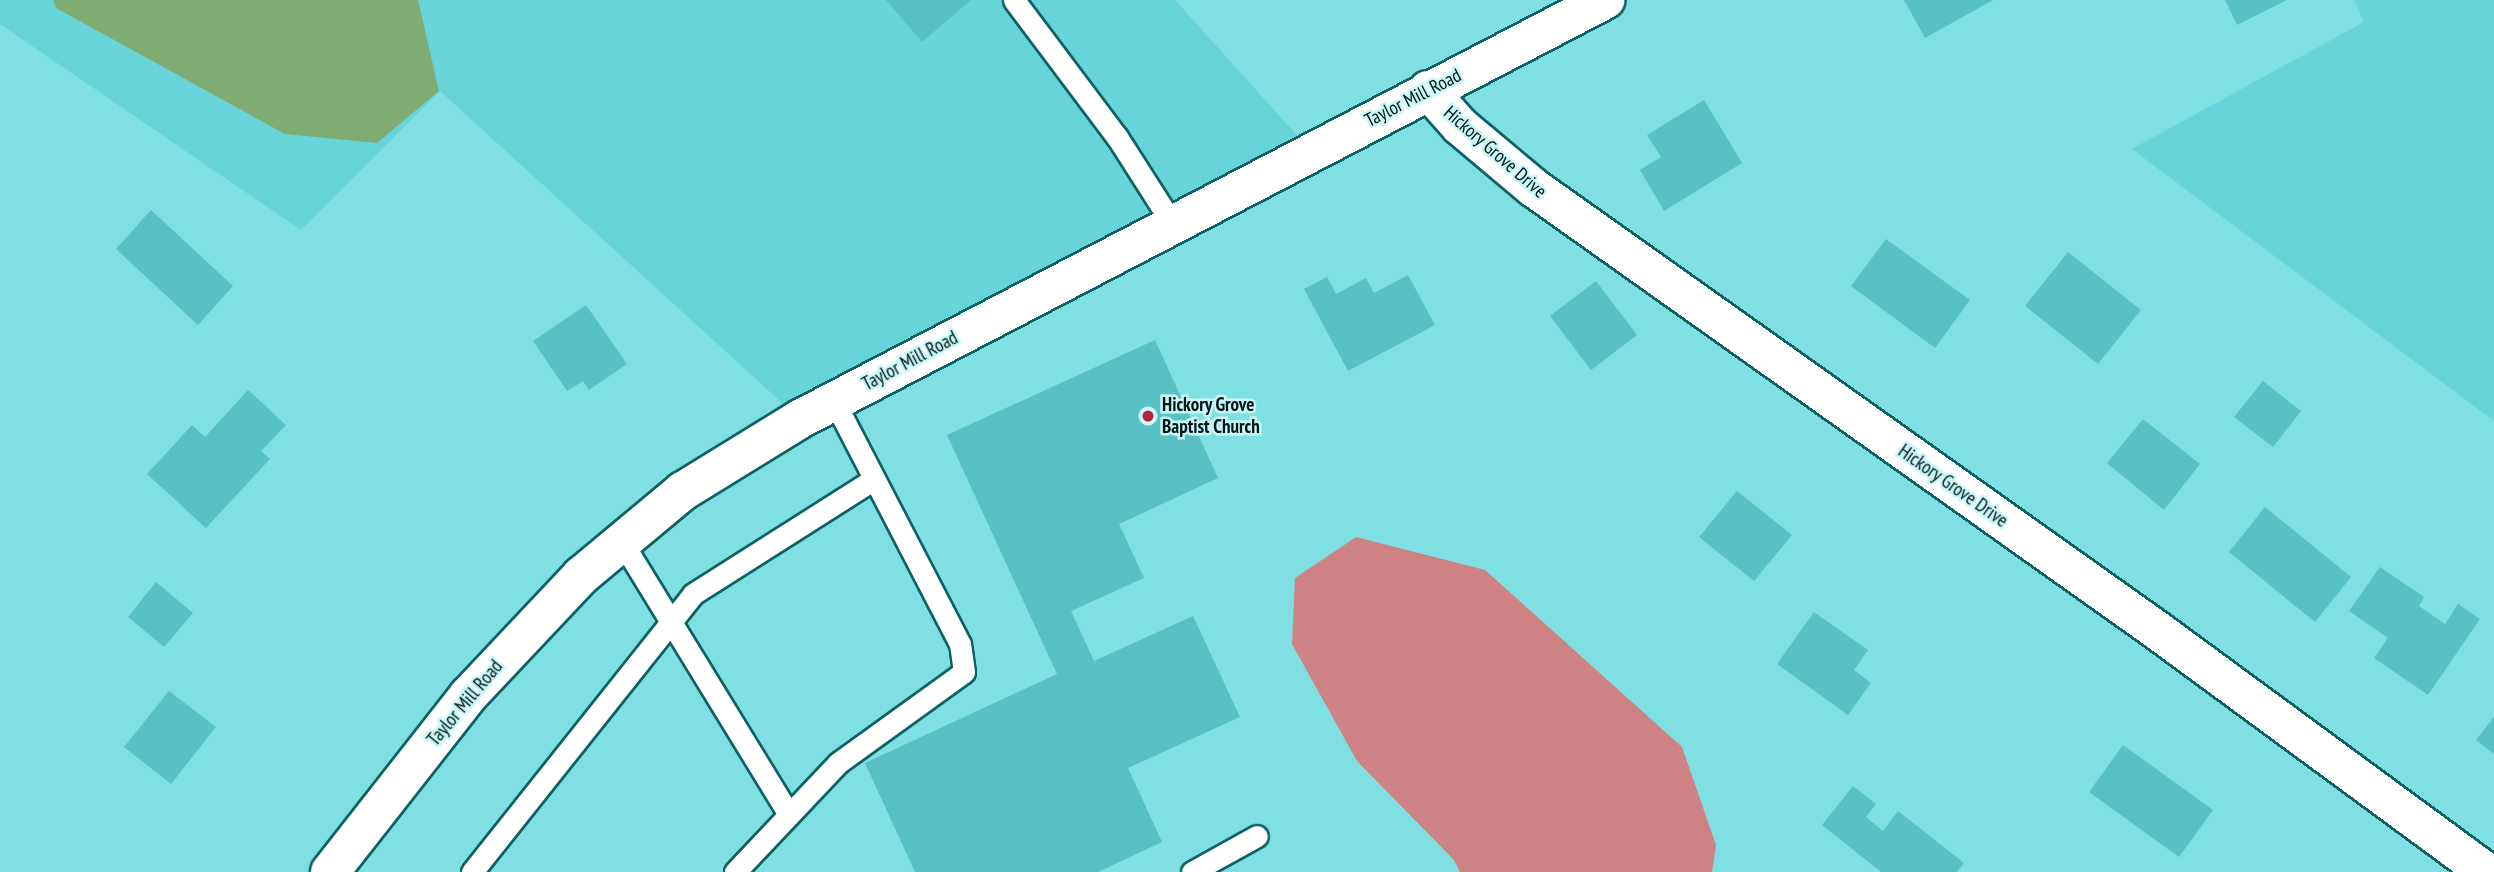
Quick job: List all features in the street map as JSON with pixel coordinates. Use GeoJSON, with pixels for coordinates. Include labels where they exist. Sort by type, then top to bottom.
{"type":"FeatureCollection","features":[{"type":"Feature","properties":{"kind":"main road","name":"Taylor Mill Road"},"geometry":{"type":"LineString","coordinates":[[330,872],[468,696],[581,576],[683,491],[834,401],[1605,0]]}},
{"type":"Feature","properties":{"kind":"main road","name":"Hickory Grove Drive"},"geometry":{"type":"LineString","coordinates":[[1428,90],[1460,126],[1534,188],[2158,631],[2486,872]]}},
{"type":"Feature","properties":{"kind":"lane"},"geometry":{"type":"LineString","coordinates":[[1014,0],[1116,137],[1172,223]]}},
{"type":"Feature","properties":{"kind":"lane"},"geometry":{"type":"LineString","coordinates":[[735,872],[838,763],[964,672],[960,644],[834,401]]}},
{"type":"Feature","properties":{"kind":"lane"},"geometry":{"type":"LineString","coordinates":[[472,872],[693,594],[874,479]]}},
{"type":"Feature","properties":{"kind":"lane"},"geometry":{"type":"LineString","coordinates":[[622,542],[789,815]]}},
{"type":"Feature","properties":{"kind":"lane"},"geometry":{"type":"LineString","coordinates":[[1192,872],[1257,836]]}},
{"type":"Feature","properties":{"kind":"shaded area"},"geometry":{"type":"Polygon","coordinates":[[[0,0],[1175,0],[1311,151],[800,419],[440,91],[301,230],[0,24],[0,0]]]}},
{"type":"Feature","properties":{"kind":"shaded area"},"geometry":{"type":"Polygon","coordinates":[[[53,0],[418,0],[439,91],[377,143],[285,134],[56,8],[53,0]]]}},
{"type":"Feature","properties":{"kind":"shaded area"},"geometry":{"type":"Polygon","coordinates":[[[2354,0],[2494,0],[2494,421],[2132,149],[2364,22],[2354,0]]]}},
{"type":"Feature","properties":{"kind":"shaded area"},"geometry":{"type":"Polygon","coordinates":[[[1356,537],[1485,570],[1682,747],[1716,845],[1712,872],[1460,872],[1454,860],[1357,761],[1292,644],[1295,578],[1356,537]]]}},
{"type":"Feature","properties":{"kind":"building"},"geometry":{"type":"Polygon","coordinates":[[[886,0],[971,0],[922,42],[886,0]]]}},
{"type":"Feature","properties":{"kind":"building"},"geometry":{"type":"Polygon","coordinates":[[[1904,0],[1993,0],[1925,38],[1904,0]]]}},
{"type":"Feature","properties":{"kind":"building"},"geometry":{"type":"Polygon","coordinates":[[[2225,0],[2287,0],[2237,25],[2225,0]]]}},
{"type":"Feature","properties":{"kind":"building"},"geometry":{"type":"Polygon","coordinates":[[[1704,100],[1742,163],[1664,211],[1640,170],[1661,157],[1647,135],[1704,100]]]}},
{"type":"Feature","properties":{"kind":"building"},"geometry":{"type":"Polygon","coordinates":[[[151,210],[233,286],[198,325],[116,249],[151,210]]]}},
{"type":"Feature","properties":{"kind":"building"},"geometry":{"type":"Polygon","coordinates":[[[1886,239],[1970,300],[1935,348],[1851,286],[1886,239]]]}},
{"type":"Feature","properties":{"kind":"building"},"geometry":{"type":"Polygon","coordinates":[[[2068,252],[2141,310],[2098,364],[2025,306],[2068,252]]]}},
{"type":"Feature","properties":{"kind":"building"},"geometry":{"type":"Polygon","coordinates":[[[1408,275],[1435,325],[1348,371],[1304,289],[1327,277],[1336,294],[1366,278],[1374,293],[1408,275]]]}},
{"type":"Feature","properties":{"kind":"building"},"geometry":{"type":"Polygon","coordinates":[[[1596,281],[1637,335],[1591,370],[1550,316],[1596,281]]]}},
{"type":"Feature","properties":{"kind":"building"},"geometry":{"type":"Polygon","coordinates":[[[586,305],[627,364],[589,390],[583,381],[567,391],[533,341],[586,305]]]}},
{"type":"Feature","properties":{"kind":"building"},"geometry":{"type":"Polygon","coordinates":[[[1155,340],[1218,478],[1119,524],[1144,578],[1071,611],[1094,661],[1193,616],[1240,717],[1128,768],[1162,842],[1098,872],[915,872],[865,763],[1057,674],[947,435],[1155,340]]]}},
{"type":"Feature","properties":{"kind":"building"},"geometry":{"type":"Polygon","coordinates":[[[2263,381],[2301,411],[2273,447],[2234,417],[2263,381]]]}},
{"type":"Feature","properties":{"kind":"building"},"geometry":{"type":"Polygon","coordinates":[[[248,390],[286,425],[261,451],[270,459],[206,528],[147,474],[192,425],[205,437],[248,390]]]}},
{"type":"Feature","properties":{"kind":"building"},"geometry":{"type":"Polygon","coordinates":[[[2143,419],[2200,464],[2164,510],[2107,463],[2143,419]]]}},
{"type":"Feature","properties":{"kind":"building"},"geometry":{"type":"Polygon","coordinates":[[[1737,491],[1792,535],[1754,581],[1699,537],[1737,491]]]}},
{"type":"Feature","properties":{"kind":"building"},"geometry":{"type":"Polygon","coordinates":[[[2265,507],[2351,577],[2315,622],[2229,552],[2265,507]]]}},
{"type":"Feature","properties":{"kind":"building"},"geometry":{"type":"Polygon","coordinates":[[[2380,567],[2424,597],[2419,606],[2445,624],[2458,604],[2480,619],[2428,695],[2374,658],[2388,638],[2349,611],[2380,567]]]}},
{"type":"Feature","properties":{"kind":"building"},"geometry":{"type":"Polygon","coordinates":[[[156,582],[193,613],[164,647],[128,617],[156,582]]]}},
{"type":"Feature","properties":{"kind":"building"},"geometry":{"type":"Polygon","coordinates":[[[1814,612],[1868,650],[1854,670],[1871,683],[1848,715],[1777,664],[1814,612]]]}},
{"type":"Feature","properties":{"kind":"building"},"geometry":{"type":"Polygon","coordinates":[[[169,691],[216,727],[171,784],[124,747],[169,691]]]}},
{"type":"Feature","properties":{"kind":"building"},"geometry":{"type":"Polygon","coordinates":[[[2494,717],[2494,754],[2476,740],[2494,717]]]}},
{"type":"Feature","properties":{"kind":"building"},"geometry":{"type":"Polygon","coordinates":[[[2123,745],[2213,810],[2179,857],[2089,792],[2123,745]]]}},
{"type":"Feature","properties":{"kind":"building"},"geometry":{"type":"Polygon","coordinates":[[[1853,786],[1876,804],[1866,817],[1883,831],[1898,811],[1964,863],[1957,872],[1881,872],[1822,825],[1853,786]]]}},
{"type":"Feature","properties":{"kind":"place","name":"Hickory Grove Baptist Church"},"geometry":{"type":"Point","coordinates":[1148,416]}}]}
